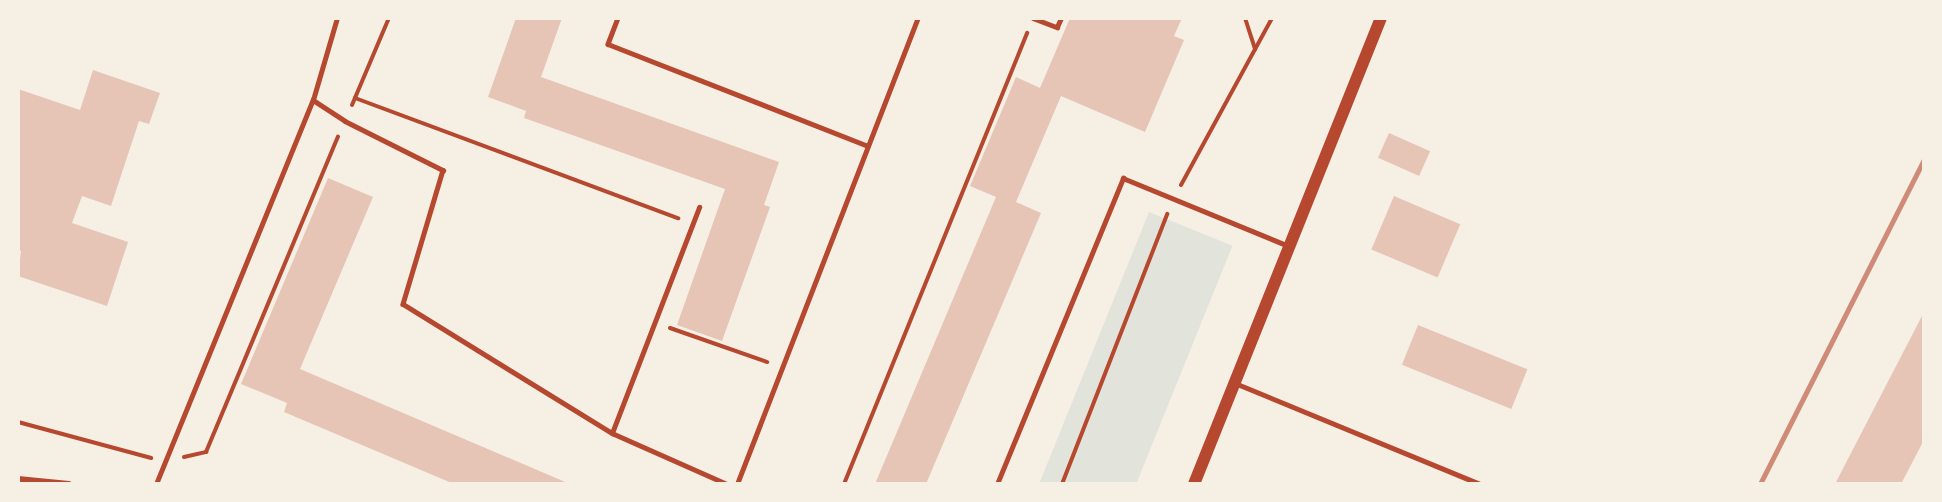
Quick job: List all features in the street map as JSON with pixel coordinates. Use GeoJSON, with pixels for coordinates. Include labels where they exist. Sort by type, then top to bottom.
{"type":"FeatureCollection","features":[{"type":"Feature","properties":{"kind":"main road"},"geometry":{"type":"LineString","coordinates":[[1194,484],[1381,18]]}},
{"type":"Feature","properties":{"kind":"street"},"geometry":{"type":"LineString","coordinates":[[18,479],[35,483],[69,484]]}},
{"type":"Feature","properties":{"kind":"lane"},"geometry":{"type":"LineString","coordinates":[[156,484],[313,100],[337,18]]}},
{"type":"Feature","properties":{"kind":"lane"},"geometry":{"type":"LineString","coordinates":[[618,18],[608,44],[868,146]]}},
{"type":"Feature","properties":{"kind":"lane"},"geometry":{"type":"LineString","coordinates":[[737,484],[918,18]]}},
{"type":"Feature","properties":{"kind":"lane"},"geometry":{"type":"LineString","coordinates":[[1033,18],[1057,27],[1061,18]]}},
{"type":"Feature","properties":{"kind":"lane"},"geometry":{"type":"LineString","coordinates":[[313,100],[345,121],[443,170],[403,304],[612,433],[727,484]]}},
{"type":"Feature","properties":{"kind":"lane"},"geometry":{"type":"LineString","coordinates":[[997,484],[1123,178],[1291,247]]}},
{"type":"Feature","properties":{"kind":"lane"},"geometry":{"type":"LineString","coordinates":[[612,433],[699,207]]}},
{"type":"Feature","properties":{"kind":"lane"},"geometry":{"type":"LineString","coordinates":[[1235,383],[1480,484]]}},
{"type":"Feature","properties":{"kind":"path"},"geometry":{"type":"LineString","coordinates":[[1245,18],[1255,49]]}},
{"type":"Feature","properties":{"kind":"path"},"geometry":{"type":"LineString","coordinates":[[1062,484],[1173,198],[1272,18]]}},
{"type":"Feature","properties":{"kind":"path"},"geometry":{"type":"LineString","coordinates":[[844,484],[1029,29]]}},
{"type":"Feature","properties":{"kind":"path"},"geometry":{"type":"LineString","coordinates":[[355,98],[693,223]]}},
{"type":"Feature","properties":{"kind":"path"},"geometry":{"type":"LineString","coordinates":[[654,322],[782,367]]}},
{"type":"Feature","properties":{"kind":"shaded area"},"geometry":{"type":"Polygon","coordinates":[[[1149,212],[1232,246],[1136,484],[1039,484],[1149,212]]]}},
{"type":"Feature","properties":{"kind":"building"},"geometry":{"type":"Polygon","coordinates":[[[516,18],[562,18],[541,77],[779,162],[764,205],[770,207],[722,341],[677,325],[725,189],[524,118],[526,111],[488,97],[516,18]]]}},
{"type":"Feature","properties":{"kind":"building"},"geometry":{"type":"Polygon","coordinates":[[[1070,18],[1182,18],[1174,36],[1184,40],[1145,132],[1061,96],[1016,202],[1041,213],[926,484],[875,484],[996,197],[970,186],[1016,77],[1040,88],[1070,18]]]}},
{"type":"Feature","properties":{"kind":"building"},"geometry":{"type":"Polygon","coordinates":[[[93,70],[160,93],[149,124],[139,121],[111,206],[82,196],[72,223],[128,242],[107,306],[18,276],[21,251],[18,250],[18,89],[80,110],[93,70]]]}},
{"type":"Feature","properties":{"kind":"building"},"geometry":{"type":"Polygon","coordinates":[[[1389,133],[1430,151],[1419,176],[1378,158],[1389,133]]]}},
{"type":"Feature","properties":{"kind":"building"},"geometry":{"type":"Polygon","coordinates":[[[328,178],[373,197],[300,369],[570,484],[454,484],[284,412],[287,403],[241,384],[328,178]]]}},
{"type":"Feature","properties":{"kind":"building"},"geometry":{"type":"Polygon","coordinates":[[[1394,196],[1460,224],[1438,278],[1371,249],[1394,196]]]}},
{"type":"Feature","properties":{"kind":"building"},"geometry":{"type":"Polygon","coordinates":[[[1924,312],[1924,440],[1901,484],[1835,484],[1924,312]]]}},
{"type":"Feature","properties":{"kind":"building"},"geometry":{"type":"Polygon","coordinates":[[[1418,325],[1527,369],[1511,409],[1402,365],[1418,325]]]}},
{"type":"Feature","properties":{"kind":"railway"},"geometry":{"type":"LineString","coordinates":[[1760,484],[1924,159]]}}]}
